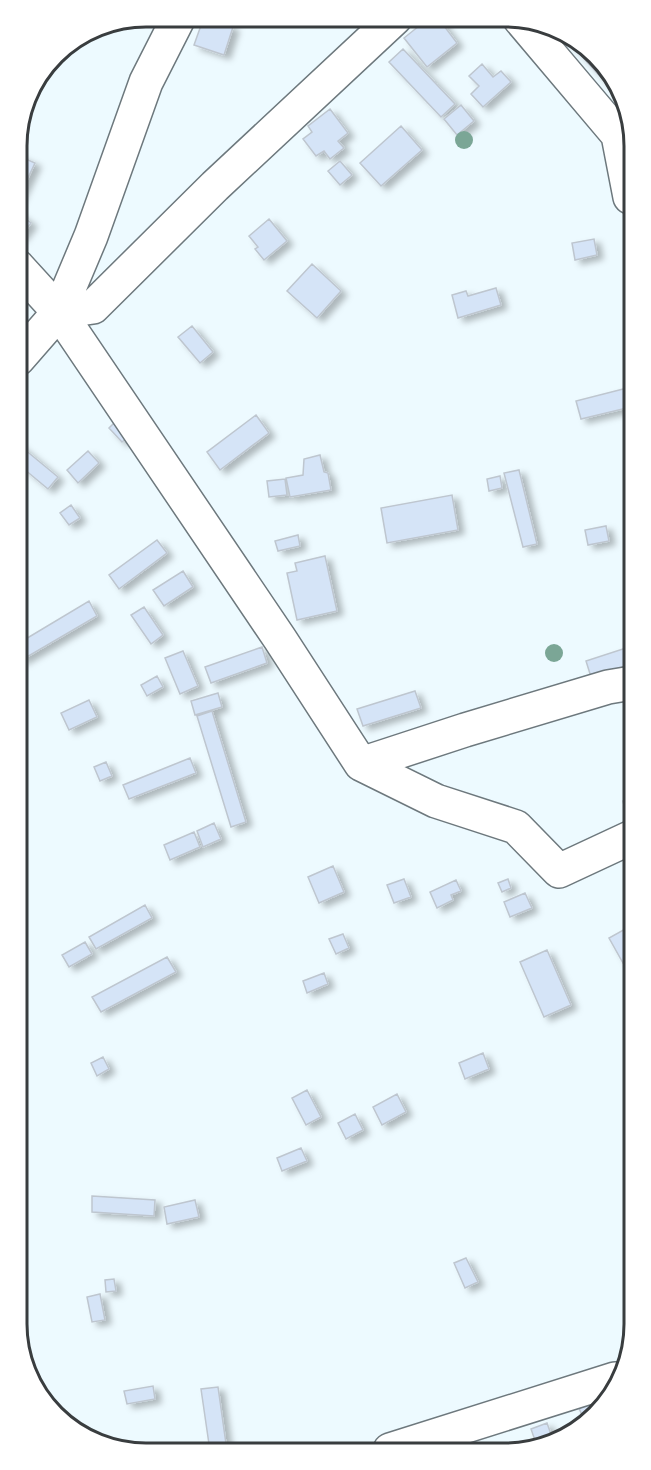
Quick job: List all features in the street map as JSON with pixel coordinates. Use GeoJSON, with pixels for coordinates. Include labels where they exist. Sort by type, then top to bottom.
{"type":"FeatureCollection","features":[{"type":"Feature","properties":{"kind":"street"},"geometry":{"type":"LineString","coordinates":[[27,348],[59,312],[90,236],[146,82],[174,27]]}},
{"type":"Feature","properties":{"kind":"street"},"geometry":{"type":"LineString","coordinates":[[59,312],[93,307],[215,186],[385,27]]}},
{"type":"Feature","properties":{"kind":"street"},"geometry":{"type":"LineString","coordinates":[[529,29],[623,134]]}},
{"type":"Feature","properties":{"kind":"street"},"geometry":{"type":"LineString","coordinates":[[27,277],[59,312],[280,639],[361,764],[436,801],[516,827],[559,871],[624,841]]}},
{"type":"Feature","properties":{"kind":"street"},"geometry":{"type":"LineString","coordinates":[[361,764],[531,710],[624,684]]}},
{"type":"Feature","properties":{"kind":"street"},"geometry":{"type":"LineString","coordinates":[[412,1443],[609,1381]]}},
{"type":"Feature","properties":{"kind":"building"},"geometry":{"type":"Polygon","coordinates":[[[200,27],[233,27],[224,55],[194,45],[200,27]]]}},
{"type":"Feature","properties":{"kind":"building"},"geometry":{"type":"Polygon","coordinates":[[[418,27],[445,27],[457,43],[427,67],[404,38],[418,27]]]}},
{"type":"Feature","properties":{"kind":"building"},"geometry":{"type":"Polygon","coordinates":[[[403,49],[455,104],[441,117],[389,62],[403,49]]]}},
{"type":"Feature","properties":{"kind":"building"},"geometry":{"type":"Polygon","coordinates":[[[581,55],[594,68],[605,82],[581,55]]]}},
{"type":"Feature","properties":{"kind":"building"},"geometry":{"type":"Polygon","coordinates":[[[482,64],[493,77],[501,71],[511,82],[483,107],[471,94],[479,86],[469,76],[482,64]]]}},
{"type":"Feature","properties":{"kind":"building"},"geometry":{"type":"Polygon","coordinates":[[[461,105],[474,121],[457,135],[444,119],[461,105]]]}},
{"type":"Feature","properties":{"kind":"building"},"geometry":{"type":"Polygon","coordinates":[[[330,109],[348,133],[338,141],[344,148],[330,159],[324,151],[316,156],[303,139],[312,132],[308,126],[330,109]]]}},
{"type":"Feature","properties":{"kind":"building"},"geometry":{"type":"Polygon","coordinates":[[[401,126],[422,150],[381,186],[360,163],[401,126]]]}},
{"type":"Feature","properties":{"kind":"building"},"geometry":{"type":"Polygon","coordinates":[[[27,159],[35,163],[27,180],[27,159]]]}},
{"type":"Feature","properties":{"kind":"building"},"geometry":{"type":"Polygon","coordinates":[[[340,161],[352,175],[340,185],[328,171],[340,161]]]}},
{"type":"Feature","properties":{"kind":"building"},"geometry":{"type":"Polygon","coordinates":[[[269,219],[287,241],[264,260],[255,249],[258,247],[249,236],[269,219]]]}},
{"type":"Feature","properties":{"kind":"building"},"geometry":{"type":"Polygon","coordinates":[[[594,239],[597,255],[575,260],[572,243],[594,239]]]}},
{"type":"Feature","properties":{"kind":"building"},"geometry":{"type":"Polygon","coordinates":[[[312,264],[341,291],[317,318],[287,291],[312,264]]]}},
{"type":"Feature","properties":{"kind":"building"},"geometry":{"type":"Polygon","coordinates":[[[496,288],[501,305],[458,318],[452,295],[466,291],[468,296],[496,288]]]}},
{"type":"Feature","properties":{"kind":"building"},"geometry":{"type":"Polygon","coordinates":[[[192,326],[213,352],[200,363],[178,337],[192,326]]]}},
{"type":"Feature","properties":{"kind":"building"},"geometry":{"type":"Polygon","coordinates":[[[624,389],[624,409],[581,419],[576,401],[624,389]]]}},
{"type":"Feature","properties":{"kind":"building"},"geometry":{"type":"Polygon","coordinates":[[[256,415],[269,433],[220,470],[207,452],[256,415]]]}},
{"type":"Feature","properties":{"kind":"building"},"geometry":{"type":"Polygon","coordinates":[[[121,416],[135,431],[122,442],[109,428],[121,416]]]}},
{"type":"Feature","properties":{"kind":"building"},"geometry":{"type":"Polygon","coordinates":[[[27,451],[58,477],[48,489],[27,472],[27,451]]]}},
{"type":"Feature","properties":{"kind":"building"},"geometry":{"type":"Polygon","coordinates":[[[88,451],[99,463],[78,483],[67,470],[88,451]]]}},
{"type":"Feature","properties":{"kind":"building"},"geometry":{"type":"Polygon","coordinates":[[[320,455],[324,472],[328,473],[331,490],[290,497],[286,478],[303,475],[304,459],[320,455]]]}},
{"type":"Feature","properties":{"kind":"building"},"geometry":{"type":"Polygon","coordinates":[[[519,470],[537,544],[523,547],[504,473],[519,470]]]}},
{"type":"Feature","properties":{"kind":"building"},"geometry":{"type":"Polygon","coordinates":[[[500,476],[502,488],[489,491],[487,479],[500,476]]]}},
{"type":"Feature","properties":{"kind":"building"},"geometry":{"type":"Polygon","coordinates":[[[285,479],[287,495],[269,497],[267,481],[285,479]]]}},
{"type":"Feature","properties":{"kind":"building"},"geometry":{"type":"Polygon","coordinates":[[[452,495],[458,530],[387,543],[381,508],[452,495]]]}},
{"type":"Feature","properties":{"kind":"building"},"geometry":{"type":"Polygon","coordinates":[[[71,505],[80,518],[69,525],[60,513],[71,505]]]}},
{"type":"Feature","properties":{"kind":"building"},"geometry":{"type":"Polygon","coordinates":[[[606,526],[609,541],[588,545],[585,530],[606,526]]]}},
{"type":"Feature","properties":{"kind":"building"},"geometry":{"type":"Polygon","coordinates":[[[298,535],[300,546],[278,551],[275,541],[298,535]]]}},
{"type":"Feature","properties":{"kind":"building"},"geometry":{"type":"Polygon","coordinates":[[[157,540],[167,553],[119,589],[109,575],[157,540]]]}},
{"type":"Feature","properties":{"kind":"building"},"geometry":{"type":"Polygon","coordinates":[[[325,556],[337,611],[297,620],[287,573],[297,571],[295,563],[325,556]]]}},
{"type":"Feature","properties":{"kind":"building"},"geometry":{"type":"Polygon","coordinates":[[[183,571],[193,587],[164,606],[153,590],[183,571]]]}},
{"type":"Feature","properties":{"kind":"building"},"geometry":{"type":"Polygon","coordinates":[[[89,601],[97,616],[27,657],[27,638],[89,601]]]}},
{"type":"Feature","properties":{"kind":"building"},"geometry":{"type":"Polygon","coordinates":[[[144,607],[163,635],[151,644],[131,615],[144,607]]]}},
{"type":"Feature","properties":{"kind":"building"},"geometry":{"type":"Polygon","coordinates":[[[262,647],[267,663],[211,683],[205,667],[262,647]]]}},
{"type":"Feature","properties":{"kind":"building"},"geometry":{"type":"Polygon","coordinates":[[[624,649],[624,667],[591,677],[586,661],[624,649]]]}},
{"type":"Feature","properties":{"kind":"building"},"geometry":{"type":"Polygon","coordinates":[[[183,651],[198,686],[180,694],[165,658],[183,651]]]}},
{"type":"Feature","properties":{"kind":"building"},"geometry":{"type":"Polygon","coordinates":[[[157,676],[163,687],[147,696],[141,685],[157,676]]]}},
{"type":"Feature","properties":{"kind":"building"},"geometry":{"type":"Polygon","coordinates":[[[415,691],[421,708],[363,726],[357,709],[415,691]]]}},
{"type":"Feature","properties":{"kind":"building"},"geometry":{"type":"Polygon","coordinates":[[[218,693],[222,707],[195,715],[191,701],[218,693]]]}},
{"type":"Feature","properties":{"kind":"building"},"geometry":{"type":"Polygon","coordinates":[[[89,700],[97,717],[69,730],[61,713],[89,700]]]}},
{"type":"Feature","properties":{"kind":"building"},"geometry":{"type":"Polygon","coordinates":[[[212,711],[246,822],[231,827],[197,716],[212,711]]]}},
{"type":"Feature","properties":{"kind":"building"},"geometry":{"type":"Polygon","coordinates":[[[190,758],[196,773],[129,799],[123,785],[190,758]]]}},
{"type":"Feature","properties":{"kind":"building"},"geometry":{"type":"Polygon","coordinates":[[[106,762],[112,776],[100,781],[94,767],[106,762]]]}},
{"type":"Feature","properties":{"kind":"building"},"geometry":{"type":"Polygon","coordinates":[[[214,823],[221,839],[203,847],[197,831],[214,823]]]}},
{"type":"Feature","properties":{"kind":"building"},"geometry":{"type":"Polygon","coordinates":[[[194,832],[200,847],[170,860],[164,845],[194,832]]]}},
{"type":"Feature","properties":{"kind":"building"},"geometry":{"type":"Polygon","coordinates":[[[333,866],[344,892],[319,903],[308,877],[333,866]]]}},
{"type":"Feature","properties":{"kind":"building"},"geometry":{"type":"Polygon","coordinates":[[[404,879],[411,897],[394,903],[387,885],[404,879]]]}},
{"type":"Feature","properties":{"kind":"building"},"geometry":{"type":"Polygon","coordinates":[[[508,879],[511,888],[502,892],[498,883],[508,879]]]}},
{"type":"Feature","properties":{"kind":"building"},"geometry":{"type":"Polygon","coordinates":[[[456,880],[461,891],[451,895],[453,900],[437,908],[430,892],[456,880]]]}},
{"type":"Feature","properties":{"kind":"building"},"geometry":{"type":"Polygon","coordinates":[[[525,893],[532,908],[510,917],[504,902],[525,893]]]}},
{"type":"Feature","properties":{"kind":"building"},"geometry":{"type":"Polygon","coordinates":[[[145,905],[152,918],[96,949],[89,937],[145,905]]]}},
{"type":"Feature","properties":{"kind":"building"},"geometry":{"type":"Polygon","coordinates":[[[624,930],[624,962],[623,963],[609,938],[624,930]]]}},
{"type":"Feature","properties":{"kind":"building"},"geometry":{"type":"Polygon","coordinates":[[[343,934],[349,948],[336,954],[329,939],[343,934]]]}},
{"type":"Feature","properties":{"kind":"building"},"geometry":{"type":"Polygon","coordinates":[[[85,942],[92,954],[69,967],[62,955],[85,942]]]}},
{"type":"Feature","properties":{"kind":"building"},"geometry":{"type":"Polygon","coordinates":[[[547,950],[571,1005],[544,1017],[520,962],[547,950]]]}},
{"type":"Feature","properties":{"kind":"building"},"geometry":{"type":"Polygon","coordinates":[[[167,957],[176,972],[101,1012],[92,997],[167,957]]]}},
{"type":"Feature","properties":{"kind":"building"},"geometry":{"type":"Polygon","coordinates":[[[324,973],[328,984],[307,993],[303,981],[324,973]]]}},
{"type":"Feature","properties":{"kind":"building"},"geometry":{"type":"Polygon","coordinates":[[[483,1053],[489,1069],[465,1079],[459,1063],[483,1053]]]}},
{"type":"Feature","properties":{"kind":"building"},"geometry":{"type":"Polygon","coordinates":[[[103,1057],[109,1069],[97,1076],[91,1063],[103,1057]]]}},
{"type":"Feature","properties":{"kind":"building"},"geometry":{"type":"Polygon","coordinates":[[[307,1090],[321,1117],[306,1125],[292,1098],[307,1090]]]}},
{"type":"Feature","properties":{"kind":"building"},"geometry":{"type":"Polygon","coordinates":[[[397,1094],[406,1112],[382,1125],[373,1107],[397,1094]]]}},
{"type":"Feature","properties":{"kind":"building"},"geometry":{"type":"Polygon","coordinates":[[[355,1114],[363,1130],[346,1139],[338,1123],[355,1114]]]}},
{"type":"Feature","properties":{"kind":"building"},"geometry":{"type":"Polygon","coordinates":[[[301,1148],[307,1161],[282,1171],[277,1158],[301,1148]]]}},
{"type":"Feature","properties":{"kind":"building"},"geometry":{"type":"Polygon","coordinates":[[[92,1196],[155,1200],[154,1216],[92,1212],[92,1196]]]}},
{"type":"Feature","properties":{"kind":"building"},"geometry":{"type":"Polygon","coordinates":[[[195,1200],[199,1217],[167,1224],[164,1207],[195,1200]]]}},
{"type":"Feature","properties":{"kind":"building"},"geometry":{"type":"Polygon","coordinates":[[[466,1258],[478,1282],[465,1288],[454,1263],[466,1258]]]}},
{"type":"Feature","properties":{"kind":"building"},"geometry":{"type":"Polygon","coordinates":[[[114,1279],[116,1291],[106,1292],[105,1280],[114,1279]]]}},
{"type":"Feature","properties":{"kind":"building"},"geometry":{"type":"Polygon","coordinates":[[[100,1294],[105,1320],[92,1322],[87,1297],[100,1294]]]}},
{"type":"Feature","properties":{"kind":"building"},"geometry":{"type":"Polygon","coordinates":[[[153,1386],[155,1399],[127,1404],[124,1391],[153,1386]]]}},
{"type":"Feature","properties":{"kind":"building"},"geometry":{"type":"Polygon","coordinates":[[[218,1387],[226,1443],[209,1443],[201,1389],[218,1387]]]}},
{"type":"Feature","properties":{"kind":"building"},"geometry":{"type":"Polygon","coordinates":[[[596,1400],[582,1414],[576,1401],[596,1400]]]}},
{"type":"Feature","properties":{"kind":"building"},"geometry":{"type":"Polygon","coordinates":[[[547,1423],[551,1434],[535,1439],[531,1429],[547,1423]]]}}]}
